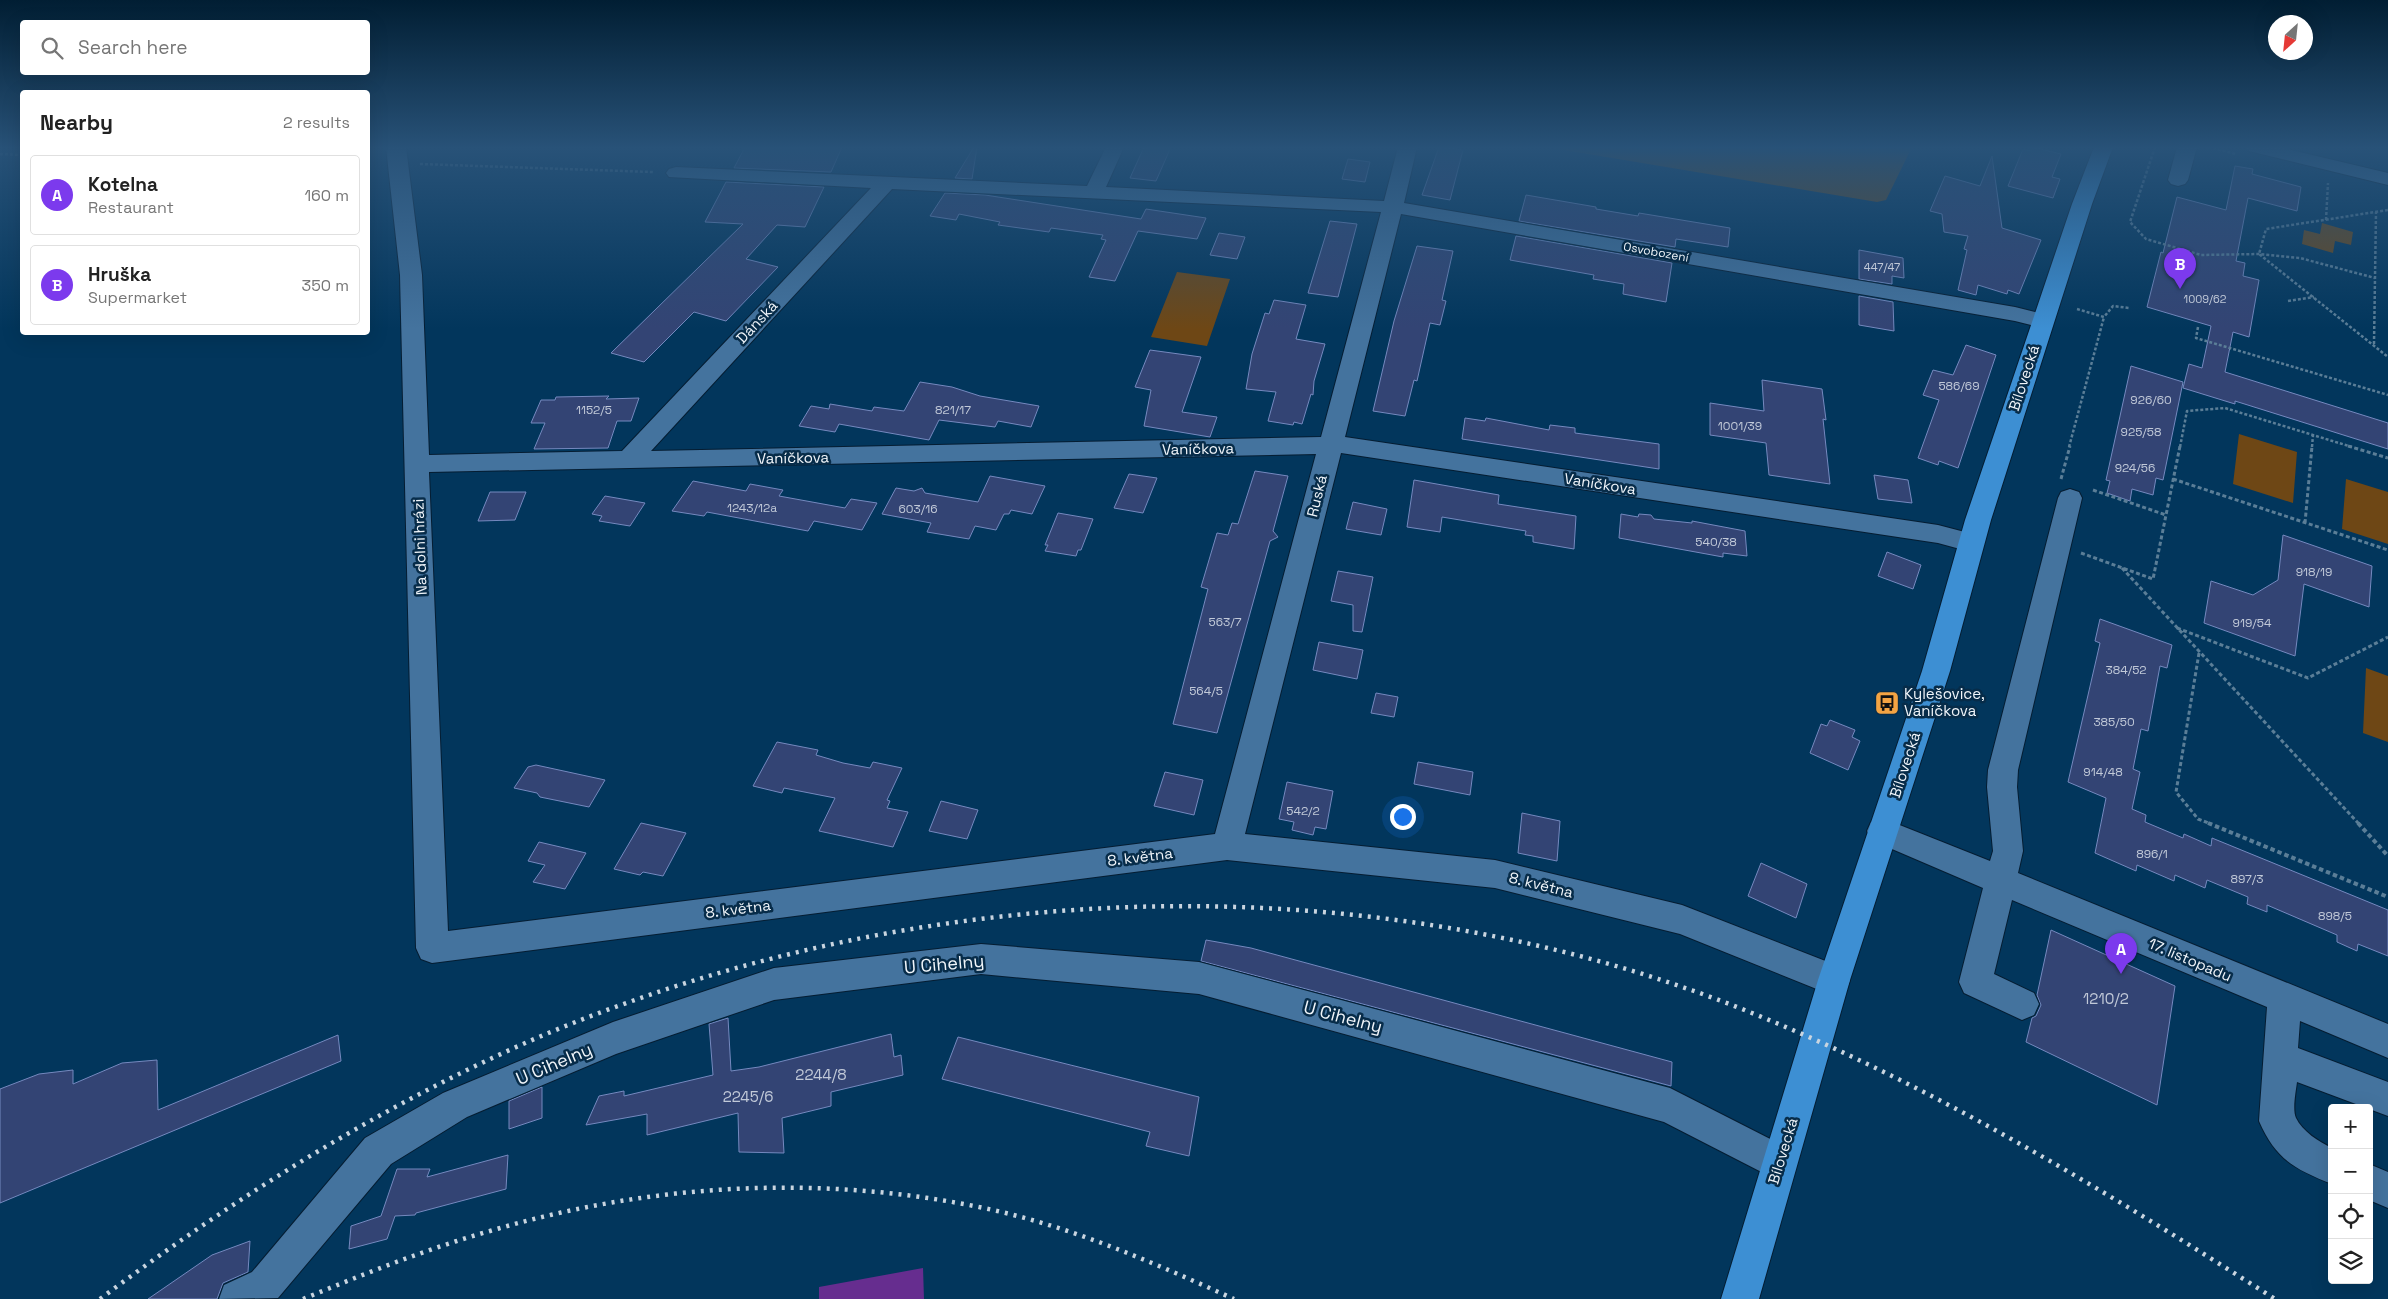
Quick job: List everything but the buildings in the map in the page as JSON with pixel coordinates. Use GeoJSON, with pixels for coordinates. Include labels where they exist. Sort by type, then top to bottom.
{"type":"FeatureCollection","features":[{"type":"Feature","properties":{"kind":"main road","name":"Bílovecká"},"geometry":{"type":"LineString","coordinates":[[1740,1299],[1834,980],[1938,663],[1971,543],[2082,208]]}},
{"type":"Feature","properties":{"kind":"street","name":"Na dolni hrázi"},"geometry":{"type":"LineString","coordinates":[[403,208],[411,275],[432,948]]}},
{"type":"Feature","properties":{"kind":"street","name":"Dánská"},"geometry":{"type":"LineString","coordinates":[[627,461],[864,208]]}},
{"type":"Feature","properties":{"kind":"street","name":"Ruská"},"geometry":{"type":"LineString","coordinates":[[1227,846],[1393,208]]}},
{"type":"Feature","properties":{"kind":"street","name":"Osvobození"},"geometry":{"type":"LineString","coordinates":[[1397,208],[2005,312],[2043,321]]}},
{"type":"Feature","properties":{"kind":"street","name":"Vaníčkova"},"geometry":{"type":"LineString","coordinates":[[417,464],[1330,445],[1371,449],[1929,532],[1971,543]]}},
{"type":"Feature","properties":{"kind":"street"},"geometry":{"type":"LineString","coordinates":[[2022,1004],[1976,982],[2008,851],[2002,787],[2003,770],[2075,551],[2082,492]]}},
{"type":"Feature","properties":{"kind":"street","name":"17. listopadu"},"geometry":{"type":"LineString","coordinates":[[1882,831],[2388,1041]]}},
{"type":"Feature","properties":{"kind":"street","name":"8. května"},"geometry":{"type":"LineString","coordinates":[[432,948],[1227,846],[1495,874],[1682,920],[1834,980]]}},
{"type":"Feature","properties":{"kind":"street","name":"U Cihelny"},"geometry":{"type":"LineString","coordinates":[[238,1299],[266,1285],[378,1151],[455,1106],[613,1039],[774,984],[981,959],[1198,978],[1670,1106],[1779,1164]]}},
{"type":"Feature","properties":{"kind":"street"},"geometry":{"type":"LineString","coordinates":[[2284,999],[2277,1121],[2290,1140],[2308,1156],[2328,1164]]}},
{"type":"Feature","properties":{"kind":"street"},"geometry":{"type":"LineString","coordinates":[[2281,1059],[2388,1099]]}},
{"type":"Feature","properties":{"kind":"street"},"geometry":{"type":"LineString","coordinates":[[2373,1184],[2388,1190]]}},
{"type":"Feature","properties":{"kind":"path"},"geometry":{"type":"LineString","coordinates":[[2135,208],[2130,222],[2146,239],[2201,255],[2260,254],[2300,258],[2375,278]]}},
{"type":"Feature","properties":{"kind":"path"},"geometry":{"type":"LineString","coordinates":[[2326,220],[2327,208]]}},
{"type":"Feature","properties":{"kind":"path"},"geometry":{"type":"LineString","coordinates":[[2260,254],[2266,229],[2388,210]]}},
{"type":"Feature","properties":{"kind":"path"},"geometry":{"type":"LineString","coordinates":[[2374,345],[2376,212]]}},
{"type":"Feature","properties":{"kind":"path"},"geometry":{"type":"LineString","coordinates":[[2260,254],[2388,356]]}},
{"type":"Feature","properties":{"kind":"path"},"geometry":{"type":"LineString","coordinates":[[2288,301],[2314,297]]}},
{"type":"Feature","properties":{"kind":"path"},"geometry":{"type":"LineString","coordinates":[[2129,308],[2113,306],[2104,317],[2060,479],[2082,492],[2166,515]]}},
{"type":"Feature","properties":{"kind":"path"},"geometry":{"type":"LineString","coordinates":[[2077,309],[2104,317]]}},
{"type":"Feature","properties":{"kind":"path"},"geometry":{"type":"LineString","coordinates":[[2198,327],[2196,338],[2388,395]]}},
{"type":"Feature","properties":{"kind":"path"},"geometry":{"type":"LineString","coordinates":[[2075,551],[2153,579],[2187,410],[2225,408],[2388,458]]}},
{"type":"Feature","properties":{"kind":"path"},"geometry":{"type":"LineString","coordinates":[[2306,523],[2312,435]]}},
{"type":"Feature","properties":{"kind":"path"},"geometry":{"type":"LineString","coordinates":[[2174,479],[2388,550]]}},
{"type":"Feature","properties":{"kind":"path"},"geometry":{"type":"LineString","coordinates":[[2120,567],[2388,856]]}},
{"type":"Feature","properties":{"kind":"path"},"geometry":{"type":"LineString","coordinates":[[2177,628],[2308,678],[2388,637]]}},
{"type":"Feature","properties":{"kind":"path"},"geometry":{"type":"LineString","coordinates":[[2199,652],[2176,792],[2198,819],[2388,898]]}},
{"type":"Feature","properties":{"kind":"shaded area"},"geometry":{"type":"Polygon","coordinates":[[[2322,223],[2353,232],[2351,245],[2335,241],[2333,253],[2302,244],[2304,230],[2320,234],[2322,223]]]}},
{"type":"Feature","properties":{"kind":"shaded area"},"geometry":{"type":"Polygon","coordinates":[[[1177,272],[1230,279],[1207,346],[1151,337],[1177,272]]]}},
{"type":"Feature","properties":{"kind":"shaded area"},"geometry":{"type":"Polygon","coordinates":[[[2239,434],[2297,452],[2293,503],[2233,484],[2239,434]]]}},
{"type":"Feature","properties":{"kind":"shaded area"},"geometry":{"type":"Polygon","coordinates":[[[2346,479],[2388,492],[2388,544],[2342,529],[2346,479]]]}},
{"type":"Feature","properties":{"kind":"shaded area"},"geometry":{"type":"Polygon","coordinates":[[[2366,668],[2388,676],[2388,742],[2363,733],[2366,668]]]}},
{"type":"Feature","properties":{"kind":"shaded area"},"geometry":{"type":"Polygon","coordinates":[[[923,1268],[924,1299],[819,1299],[819,1287],[923,1268]]]}},
{"type":"Feature","properties":{"kind":"railway"},"geometry":{"type":"LineString","coordinates":[[100,1299],[206,1223],[315,1153],[428,1089],[546,1034],[687,983],[833,944],[982,919],[1133,907],[1284,909],[1434,925],[1581,956],[1724,1002],[1868,1064],[1938,1099],[2075,1176],[2275,1299]]}},
{"type":"Feature","properties":{"kind":"railway"},"geometry":{"type":"LineString","coordinates":[[303,1299],[372,1271],[442,1246],[550,1215],[610,1203],[671,1194],[733,1189],[795,1188],[856,1190],[918,1197],[979,1207],[1012,1215],[1077,1234],[1109,1246],[1234,1299]]}},
{"type":"Feature","properties":{"kind":"place","name":"Hruška"},"geometry":{"type":"Point","coordinates":[2180,289]}},
{"type":"Feature","properties":{"kind":"place","name":"Kylešovice, Vaníčkova"},"geometry":{"type":"Point","coordinates":[1887,703]}},
{"type":"Feature","properties":{"kind":"place","name":"Kotelna"},"geometry":{"type":"Point","coordinates":[2121,974]}}]}
